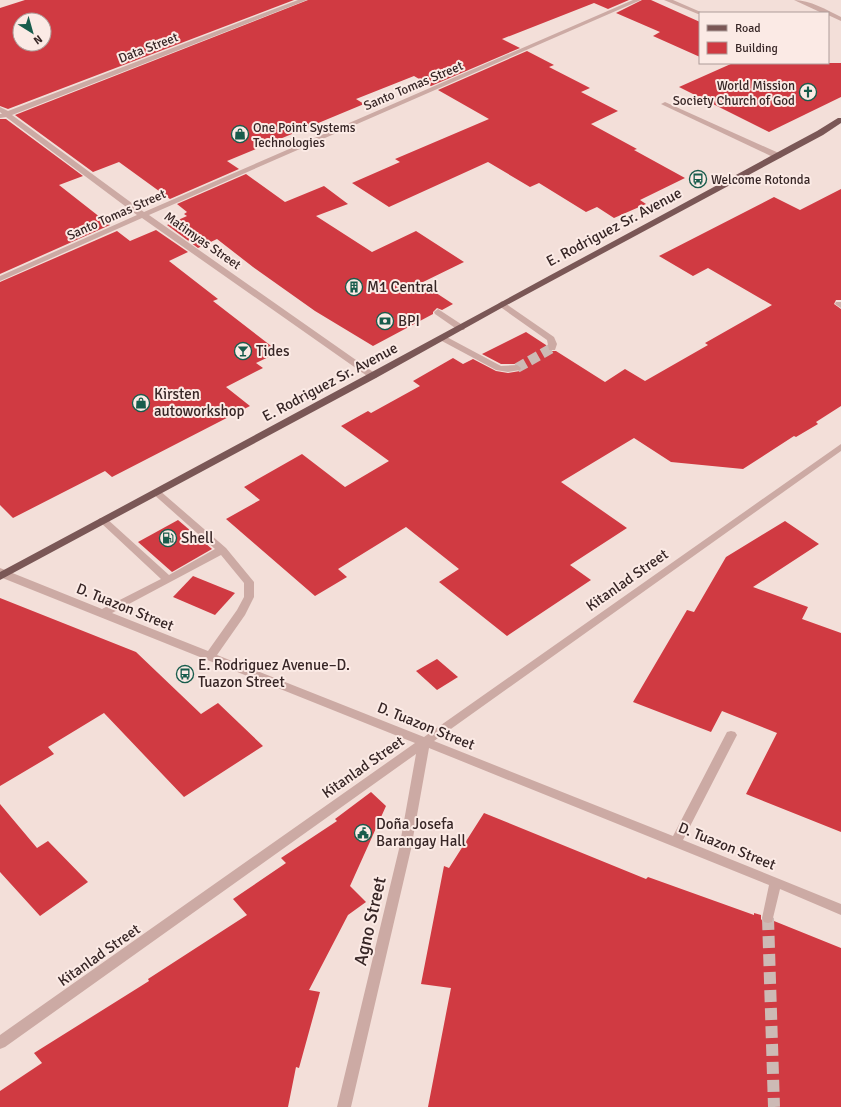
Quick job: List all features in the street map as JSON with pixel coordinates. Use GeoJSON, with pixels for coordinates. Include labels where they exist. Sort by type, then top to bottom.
{"type":"FeatureCollection","features":[{"type":"Feature","properties":{"kind":"main road","name":"E. Rodriguez Sr. Avenue"},"geometry":{"type":"LineString","coordinates":[[820,133],[841,114]]}},
{"type":"Feature","properties":{"kind":"main road","name":"E. Rodriguez Sr. Avenue"},"geometry":{"type":"LineString","coordinates":[[1,574],[373,376],[502,304],[778,156],[841,120]]}},
{"type":"Feature","properties":{"kind":"street","name":"Data Street"},"geometry":{"type":"LineString","coordinates":[[3,115],[304,0]]}},
{"type":"Feature","properties":{"kind":"street","name":"Santo Tomas Street"},"geometry":{"type":"LineString","coordinates":[[0,279],[143,215],[638,0]]}},
{"type":"Feature","properties":{"kind":"street"},"geometry":{"type":"LineString","coordinates":[[667,0],[699,13]]}},
{"type":"Feature","properties":{"kind":"street"},"geometry":{"type":"LineString","coordinates":[[797,0],[825,12]]}},
{"type":"Feature","properties":{"kind":"street"},"geometry":{"type":"LineString","coordinates":[[829,14],[841,19]]}},
{"type":"Feature","properties":{"kind":"street"},"geometry":{"type":"LineString","coordinates":[[665,104],[778,156]]}},
{"type":"Feature","properties":{"kind":"street","name":"Matimyas Street"},"geometry":{"type":"LineString","coordinates":[[0,109],[3,115],[373,376]]}},
{"type":"Feature","properties":{"kind":"street"},"geometry":{"type":"LineString","coordinates":[[502,304],[551,340],[553,344],[552,348]]}},
{"type":"Feature","properties":{"kind":"street"},"geometry":{"type":"LineString","coordinates":[[438,312],[460,328]]}},
{"type":"Feature","properties":{"kind":"street"},"geometry":{"type":"LineString","coordinates":[[442,338],[499,368],[517,368]]}},
{"type":"Feature","properties":{"kind":"street","name":"Kitanlad Street"},"geometry":{"type":"LineString","coordinates":[[0,1043],[841,446]]}},
{"type":"Feature","properties":{"kind":"street"},"geometry":{"type":"LineString","coordinates":[[156,492],[222,550],[249,582],[249,597],[241,612],[210,657]]}},
{"type":"Feature","properties":{"kind":"street"},"geometry":{"type":"LineString","coordinates":[[103,520],[168,580]]}},
{"type":"Feature","properties":{"kind":"street"},"geometry":{"type":"LineString","coordinates":[[102,614],[222,550]]}},
{"type":"Feature","properties":{"kind":"street","name":"D. Tuazon Street"},"geometry":{"type":"LineString","coordinates":[[1,574],[676,842],[841,910]]}},
{"type":"Feature","properties":{"kind":"street"},"geometry":{"type":"LineString","coordinates":[[676,842],[731,735]]}},
{"type":"Feature","properties":{"kind":"street","name":"Agno Street"},"geometry":{"type":"LineString","coordinates":[[344,1107],[405,849],[424,742]]}},
{"type":"Feature","properties":{"kind":"street"},"geometry":{"type":"LineString","coordinates":[[768,918],[776,882]]}},
{"type":"Feature","properties":{"kind":"building"},"geometry":{"type":"Polygon","coordinates":[[[25,0],[294,0],[8,109],[0,106],[0,8],[25,0]]]}},
{"type":"Feature","properties":{"kind":"building"},"geometry":{"type":"Polygon","coordinates":[[[308,0],[629,0],[608,9],[594,3],[502,39],[520,48],[431,86],[414,76],[356,99],[364,104],[227,161],[239,169],[170,199],[119,162],[93,172],[15,115],[308,0]]]}},
{"type":"Feature","properties":{"kind":"building"},"geometry":{"type":"Polygon","coordinates":[[[642,0],[651,0],[699,22],[699,57],[653,36],[660,32],[616,13],[642,0]]]}},
{"type":"Feature","properties":{"kind":"building"},"geometry":{"type":"Polygon","coordinates":[[[527,51],[554,65],[549,67],[590,88],[581,92],[618,111],[591,124],[637,149],[634,150],[685,178],[640,200],[646,204],[614,218],[597,207],[586,212],[539,183],[530,187],[488,162],[389,207],[352,183],[400,162],[395,159],[489,119],[438,90],[527,51]]]}},
{"type":"Feature","properties":{"kind":"building"},"geometry":{"type":"Polygon","coordinates":[[[841,63],[841,97],[769,132],[679,87],[731,64],[841,63]]]}},
{"type":"Feature","properties":{"kind":"building"},"geometry":{"type":"Polygon","coordinates":[[[0,119],[6,119],[83,176],[59,185],[110,225],[0,274],[0,119]]]}},
{"type":"Feature","properties":{"kind":"building"},"geometry":{"type":"Polygon","coordinates":[[[246,174],[285,202],[324,186],[348,204],[316,216],[372,252],[416,231],[464,262],[421,283],[453,304],[442,310],[437,308],[433,314],[373,346],[315,311],[253,267],[217,239],[198,248],[167,225],[187,216],[184,214],[187,212],[177,204],[246,174]]]}},
{"type":"Feature","properties":{"kind":"building"},"geometry":{"type":"Polygon","coordinates":[[[841,189],[841,300],[836,300],[834,304],[841,309],[841,406],[816,422],[818,424],[796,437],[794,436],[743,469],[671,462],[634,438],[561,482],[627,528],[570,565],[591,580],[507,636],[439,582],[459,569],[406,527],[338,569],[347,577],[315,596],[226,519],[260,500],[244,487],[302,454],[345,487],[389,461],[341,426],[368,411],[371,413],[420,386],[413,381],[453,358],[463,364],[473,359],[496,371],[508,373],[520,371],[522,368],[518,364],[501,364],[482,354],[526,332],[546,345],[548,351],[556,351],[605,382],[625,369],[645,381],[708,345],[705,343],[772,305],[708,268],[693,276],[659,256],[774,197],[800,210],[841,189]]]}},
{"type":"Feature","properties":{"kind":"building"},"geometry":{"type":"Polygon","coordinates":[[[156,230],[188,252],[169,261],[218,299],[213,301],[279,352],[256,363],[263,368],[226,387],[250,406],[112,477],[105,471],[13,518],[0,505],[0,282],[117,231],[130,241],[156,230]]]}},
{"type":"Feature","properties":{"kind":"building"},"geometry":{"type":"Polygon","coordinates":[[[178,520],[212,549],[172,572],[138,542],[178,520]]]}},
{"type":"Feature","properties":{"kind":"building"},"geometry":{"type":"Polygon","coordinates":[[[785,521],[819,544],[753,587],[808,607],[802,619],[841,633],[841,832],[746,794],[777,733],[722,711],[711,732],[633,702],[687,610],[694,612],[726,557],[785,521]]]}},
{"type":"Feature","properties":{"kind":"building"},"geometry":{"type":"Polygon","coordinates":[[[193,576],[235,593],[215,615],[173,597],[193,576]]]}},
{"type":"Feature","properties":{"kind":"building"},"geometry":{"type":"Polygon","coordinates":[[[0,598],[136,652],[201,714],[218,703],[263,746],[184,797],[104,713],[48,747],[54,754],[0,786],[0,598]]]}},
{"type":"Feature","properties":{"kind":"building"},"geometry":{"type":"Polygon","coordinates":[[[437,659],[458,677],[437,690],[416,671],[437,659]]]}},
{"type":"Feature","properties":{"kind":"building"},"geometry":{"type":"Polygon","coordinates":[[[371,792],[386,806],[350,886],[366,902],[348,915],[309,990],[320,992],[299,1068],[296,1067],[288,1107],[0,1107],[0,1091],[42,1063],[34,1053],[149,981],[148,979],[247,915],[233,899],[286,863],[281,858],[337,821],[335,819],[371,792]]]}},
{"type":"Feature","properties":{"kind":"building"},"geometry":{"type":"Polygon","coordinates":[[[0,804],[37,848],[48,841],[88,882],[40,916],[0,872],[0,804]]]}},
{"type":"Feature","properties":{"kind":"building"},"geometry":{"type":"Polygon","coordinates":[[[484,813],[646,879],[648,877],[754,915],[754,913],[761,915],[761,919],[764,923],[772,923],[774,921],[841,948],[841,1107],[428,1107],[451,988],[421,984],[444,866],[449,868],[484,813]]]}},
{"type":"Feature","properties":{"kind":"tunnel"},"geometry":{"type":"LineString","coordinates":[[517,368],[552,348]]}},
{"type":"Feature","properties":{"kind":"tunnel"},"geometry":{"type":"LineString","coordinates":[[768,918],[774,1107]]}},
{"type":"Feature","properties":{"kind":"place","name":"World Mission Society Church of God"},"geometry":{"type":"Point","coordinates":[808,92]}},
{"type":"Feature","properties":{"kind":"place","name":"One Point Systems Technologies"},"geometry":{"type":"Point","coordinates":[240,134]}},
{"type":"Feature","properties":{"kind":"place","name":"Welcome Rotonda"},"geometry":{"type":"Point","coordinates":[698,179]}},
{"type":"Feature","properties":{"kind":"place","name":"M1 Central"},"geometry":{"type":"Point","coordinates":[354,287]}},
{"type":"Feature","properties":{"kind":"place","name":"BPI"},"geometry":{"type":"Point","coordinates":[385,321]}},
{"type":"Feature","properties":{"kind":"place","name":"Tides"},"geometry":{"type":"Point","coordinates":[243,351]}},
{"type":"Feature","properties":{"kind":"place","name":"Kirsten autoworkshop"},"geometry":{"type":"Point","coordinates":[141,403]}},
{"type":"Feature","properties":{"kind":"place","name":"Shell"},"geometry":{"type":"Point","coordinates":[168,538]}},
{"type":"Feature","properties":{"kind":"place","name":"E. Rodriguez Avenue–D. Tuazon Street"},"geometry":{"type":"Point","coordinates":[185,674]}},
{"type":"Feature","properties":{"kind":"place","name":"Doña Josefa Barangay Hall"},"geometry":{"type":"Point","coordinates":[363,833]}}]}
